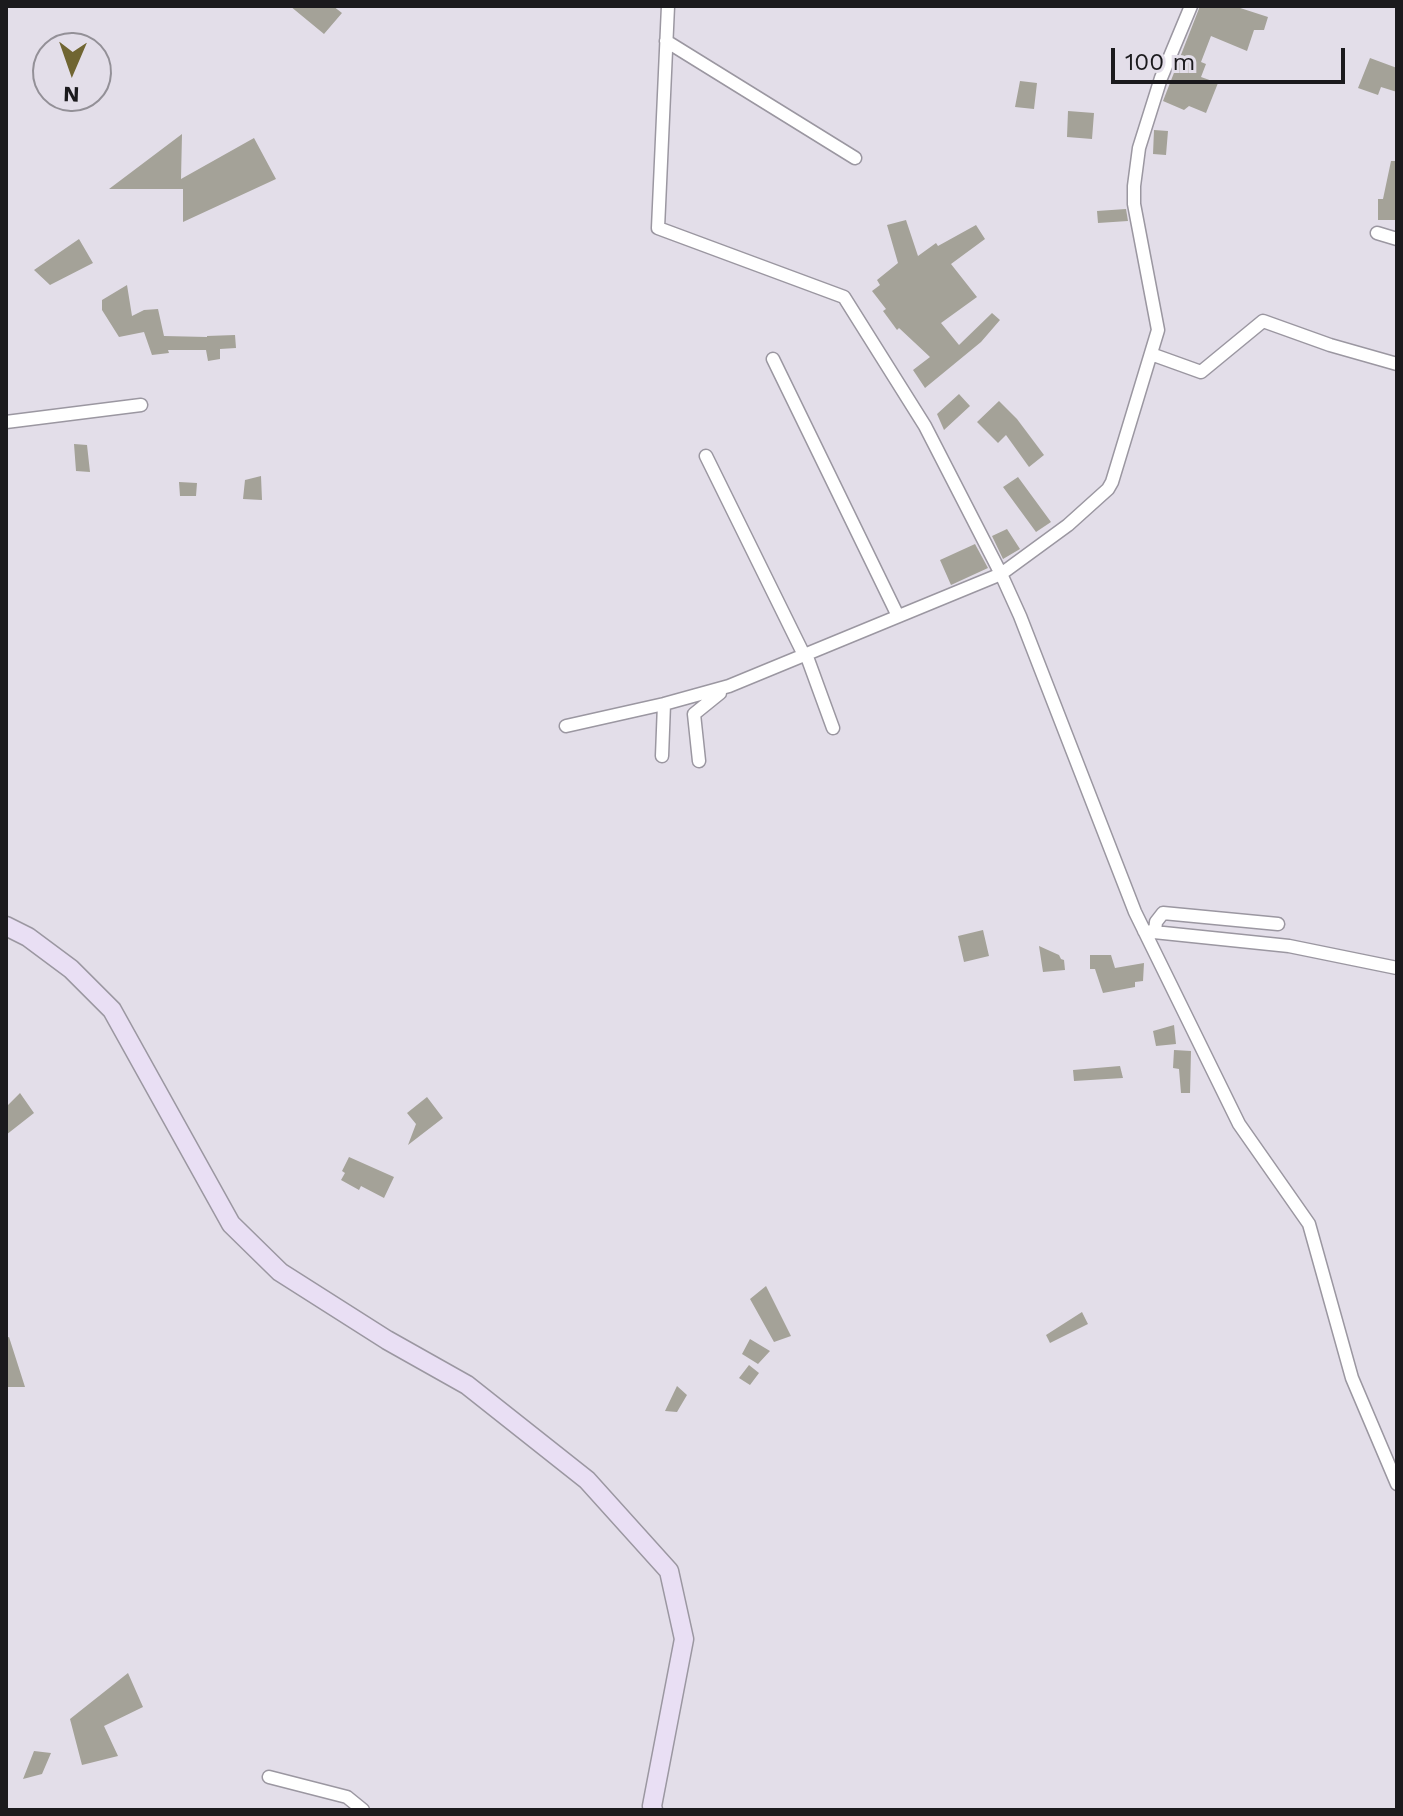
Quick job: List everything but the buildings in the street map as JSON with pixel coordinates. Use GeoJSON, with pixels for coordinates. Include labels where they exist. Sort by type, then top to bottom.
{"type":"FeatureCollection","features":[{"type":"Feature","properties":{"kind":"street"},"geometry":{"type":"LineString","coordinates":[[668,6],[658,228],[844,297],[925,426],[1020,616],[1135,912],[1150,932],[1239,1124],[1309,1224],[1352,1378],[1397,1484]]}},
{"type":"Feature","properties":{"kind":"street"},"geometry":{"type":"LineString","coordinates":[[566,726],[729,686],[1001,574],[1068,525],[1110,486],[1158,330],[1136,219],[1135,170],[1161,78],[1191,6]]}},
{"type":"Feature","properties":{"kind":"street"},"geometry":{"type":"LineString","coordinates":[[666,41],[855,158]]}},
{"type":"Feature","properties":{"kind":"street"},"geometry":{"type":"LineString","coordinates":[[1377,233],[1397,239]]}},
{"type":"Feature","properties":{"kind":"street"},"geometry":{"type":"LineString","coordinates":[[1151,354],[1201,372],[1263,321],[1397,364]]}},
{"type":"Feature","properties":{"kind":"street"},"geometry":{"type":"LineString","coordinates":[[773,359],[898,616]]}},
{"type":"Feature","properties":{"kind":"street"},"geometry":{"type":"LineString","coordinates":[[6,422],[141,405]]}},
{"type":"Feature","properties":{"kind":"street"},"geometry":{"type":"LineString","coordinates":[[706,456],[805,654],[833,728]]}},
{"type":"Feature","properties":{"kind":"street"},"geometry":{"type":"LineString","coordinates":[[699,761],[694,714],[729,686]]}},
{"type":"Feature","properties":{"kind":"street"},"geometry":{"type":"LineString","coordinates":[[662,756],[664,704]]}},
{"type":"Feature","properties":{"kind":"street"},"geometry":{"type":"LineString","coordinates":[[1150,932],[1163,913],[1278,924]]}},
{"type":"Feature","properties":{"kind":"street"},"geometry":{"type":"LineString","coordinates":[[6,926],[28,937],[71,969],[112,1010],[231,1224],[280,1272],[387,1340],[467,1385],[587,1480],[669,1571],[684,1639],[653,1810]]}},
{"type":"Feature","properties":{"kind":"street"},"geometry":{"type":"LineString","coordinates":[[1150,932],[1289,946],[1397,968]]}},
{"type":"Feature","properties":{"kind":"street"},"geometry":{"type":"LineString","coordinates":[[269,1777],[347,1797],[363,1810]]}}]}
